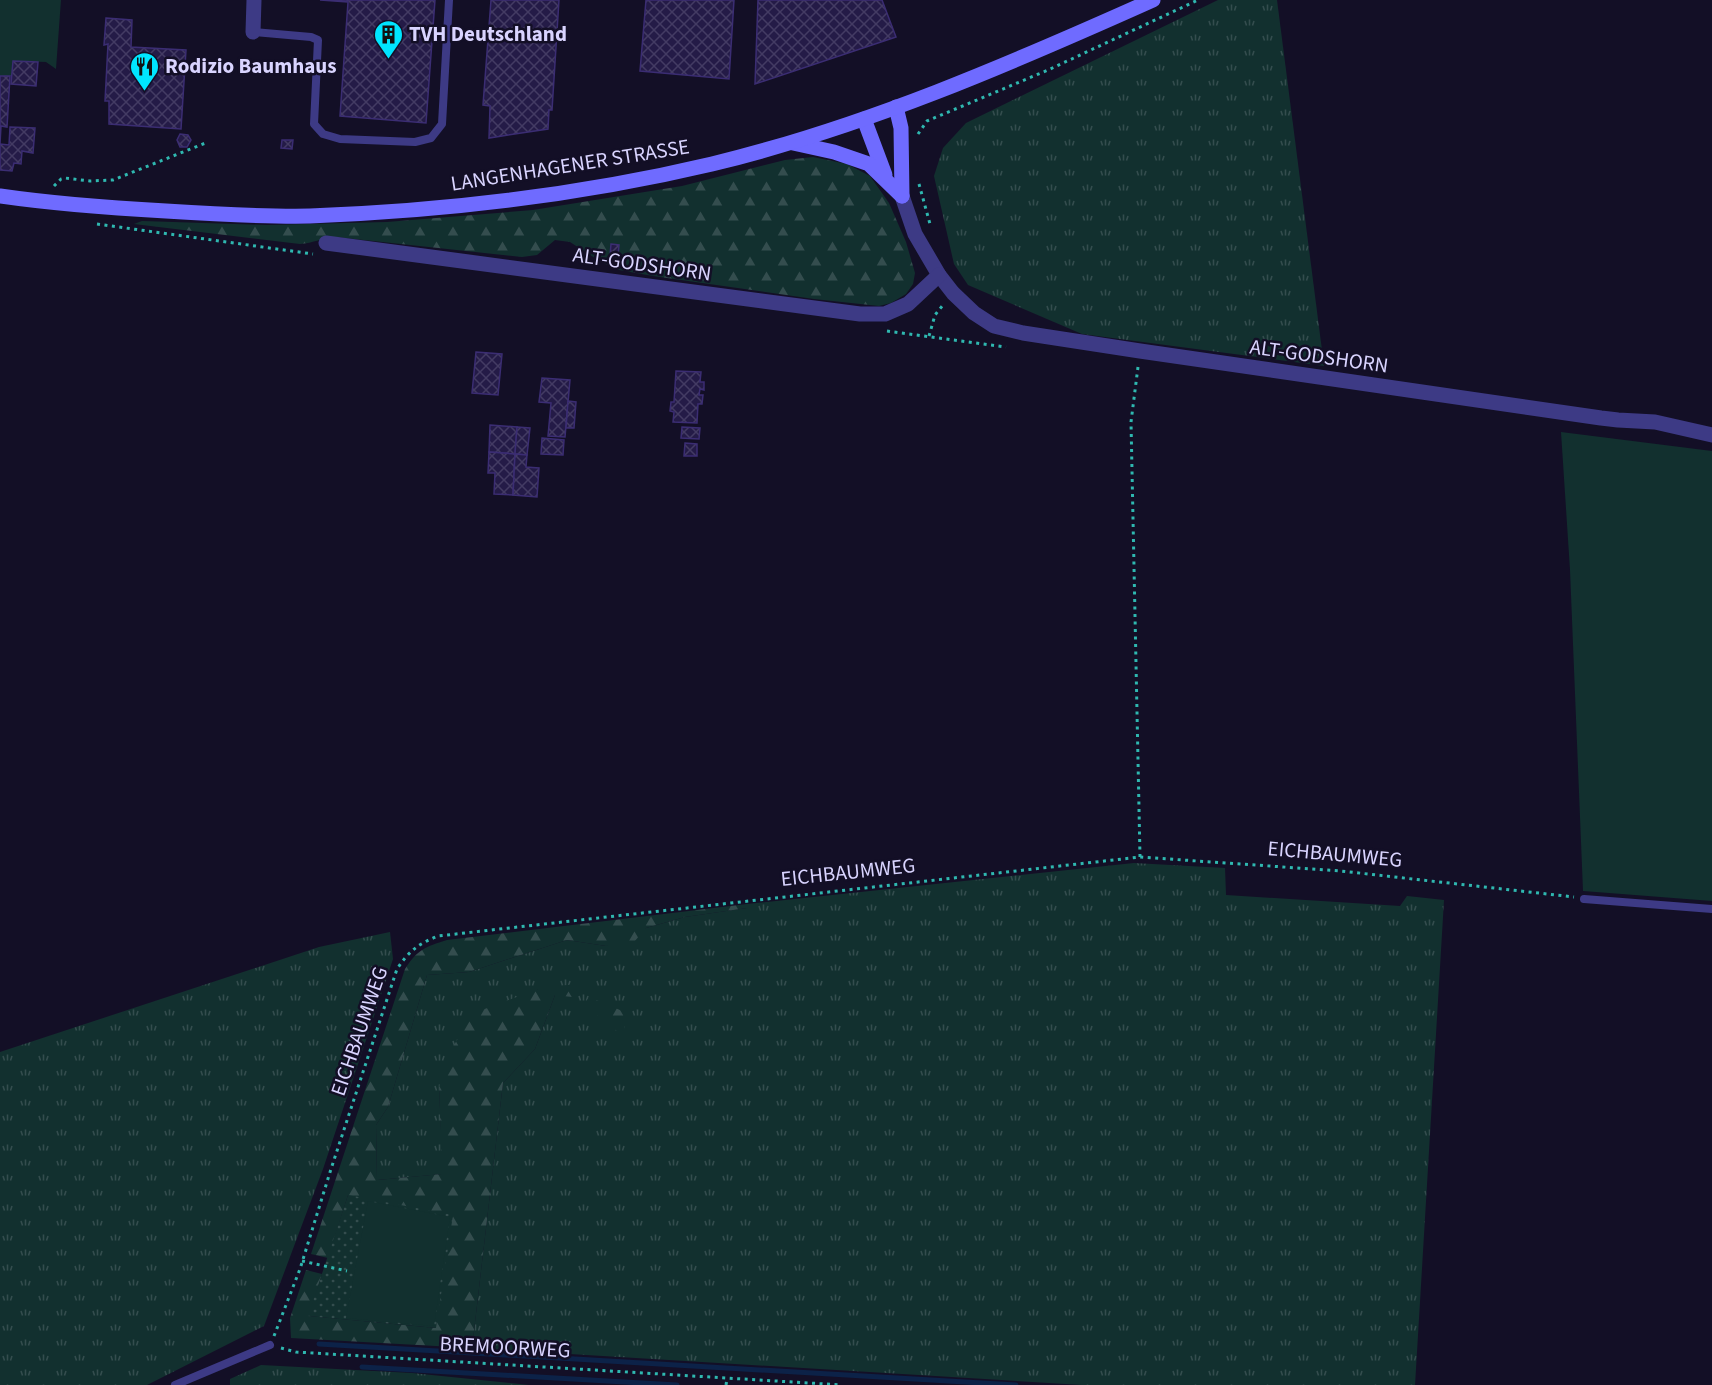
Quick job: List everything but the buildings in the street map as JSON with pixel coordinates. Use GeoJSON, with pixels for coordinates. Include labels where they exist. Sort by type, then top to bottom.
{"type":"FeatureCollection","features":[{"type":"Feature","properties":{"kind":"main road","name":"LANGENHAGENER STRASSE"},"geometry":{"type":"LineString","coordinates":[[0,196],[48,202],[210,214],[307,216],[407,210],[536,196],[632,181],[712,164],[864,119],[989,72],[1153,0]]}},
{"type":"Feature","properties":{"kind":"main road"},"geometry":{"type":"LineString","coordinates":[[896,107],[901,128],[902,196]]}},
{"type":"Feature","properties":{"kind":"main road"},"geometry":{"type":"LineString","coordinates":[[864,119],[887,181]]}},
{"type":"Feature","properties":{"kind":"main road"},"geometry":{"type":"LineString","coordinates":[[790,142],[834,152],[869,164],[902,196]]}},
{"type":"Feature","properties":{"kind":"street"},"geometry":{"type":"LineString","coordinates":[[253,32],[254,0]]}},
{"type":"Feature","properties":{"kind":"street","name":"ALT-GODSHORN"},"geometry":{"type":"LineString","coordinates":[[902,196],[915,234],[939,275],[974,314],[994,326],[1023,333],[1140,351],[1618,420],[1655,422],[1712,435]]}},
{"type":"Feature","properties":{"kind":"street","name":"ALT-GODSHORN"},"geometry":{"type":"LineString","coordinates":[[326,243],[860,314],[885,314],[908,304],[939,275]]}},
{"type":"Feature","properties":{"kind":"lane"},"geometry":{"type":"LineString","coordinates":[[253,32],[311,37],[318,40],[314,124],[323,134],[340,139],[415,142],[431,138],[442,124],[449,0]]}},
{"type":"Feature","properties":{"kind":"lane"},"geometry":{"type":"LineString","coordinates":[[1584,898],[1712,909]]}},
{"type":"Feature","properties":{"kind":"lane"},"geometry":{"type":"LineString","coordinates":[[175,1385],[270,1345]]}},
{"type":"Feature","properties":{"kind":"path"},"geometry":{"type":"LineString","coordinates":[[914,141],[927,121],[1048,70],[1198,0]]}},
{"type":"Feature","properties":{"kind":"path"},"geometry":{"type":"LineString","coordinates":[[48,202],[51,189],[61,179],[70,177],[90,181],[113,180],[207,142]]}},
{"type":"Feature","properties":{"kind":"path"},"geometry":{"type":"LineString","coordinates":[[917,176],[930,225]]}},
{"type":"Feature","properties":{"kind":"path"},"geometry":{"type":"LineString","coordinates":[[93,224],[313,254]]}},
{"type":"Feature","properties":{"kind":"path"},"geometry":{"type":"LineString","coordinates":[[929,336],[935,315],[953,293]]}},
{"type":"Feature","properties":{"kind":"path"},"geometry":{"type":"LineString","coordinates":[[1140,351],[1131,422],[1140,857]]}},
{"type":"Feature","properties":{"kind":"path","name":"EICHBAUMWEG"},"geometry":{"type":"LineString","coordinates":[[270,1345],[302,1261],[397,969],[406,955],[421,943],[438,936],[1140,857],[1341,871],[1584,898]]}},
{"type":"Feature","properties":{"kind":"path"},"geometry":{"type":"LineString","coordinates":[[302,1261],[347,1271]]}},
{"type":"Feature","properties":{"kind":"path","name":"BREMOORWEG"},"geometry":{"type":"LineString","coordinates":[[270,1345],[296,1353],[842,1385]]}},
{"type":"Feature","properties":{"kind":"path"},"geometry":{"type":"LineString","coordinates":[[726,1385],[727,1379]]}},
{"type":"Feature","properties":{"kind":"green space"},"geometry":{"type":"Polygon","coordinates":[[[0,0],[61,0],[56,69],[46,62],[13,61],[12,76],[0,76],[0,0]]]}},
{"type":"Feature","properties":{"kind":"green space"},"geometry":{"type":"Polygon","coordinates":[[[1218,0],[1277,0],[1324,366],[1082,334],[968,285],[954,264],[934,176],[943,148],[966,123],[1218,0]]]}},
{"type":"Feature","properties":{"kind":"green space"},"geometry":{"type":"Polygon","coordinates":[[[813,157],[847,164],[870,176],[889,203],[906,242],[915,273],[913,284],[906,294],[891,303],[879,306],[653,276],[619,270],[601,262],[570,242],[555,240],[537,255],[522,257],[336,237],[300,244],[134,224],[142,221],[267,225],[387,222],[533,210],[682,186],[785,160],[813,157]]]}},
{"type":"Feature","properties":{"kind":"green space"},"geometry":{"type":"Polygon","coordinates":[[[1561,432],[1712,451],[1712,901],[1583,891],[1570,570],[1561,432]]]}},
{"type":"Feature","properties":{"kind":"green space"},"geometry":{"type":"Polygon","coordinates":[[[1134,863],[1225,868],[1226,895],[1400,906],[1407,896],[1444,900],[1415,1385],[1082,1385],[472,1348],[503,1083],[535,1049],[555,995],[538,989],[439,1088],[443,1174],[377,1180],[376,1125],[388,1107],[427,975],[469,972],[567,940],[606,946],[646,928],[685,917],[747,908],[747,904],[1134,863]]]}},
{"type":"Feature","properties":{"kind":"green space"},"geometry":{"type":"Polygon","coordinates":[[[747,904],[747,908],[685,917],[646,928],[634,942],[606,946],[567,940],[469,972],[427,975],[388,1107],[376,1125],[377,1180],[442,1174],[439,1087],[454,1045],[474,1013],[538,989],[575,984],[572,997],[555,995],[535,1049],[503,1083],[472,1348],[291,1338],[290,1318],[306,1270],[322,1274],[309,1316],[436,1328],[348,1195],[328,1258],[311,1254],[405,969],[418,953],[447,940],[747,904]]]}},
{"type":"Feature","properties":{"kind":"green space"},"geometry":{"type":"Polygon","coordinates":[[[390,932],[393,959],[323,1169],[264,1326],[147,1385],[0,1385],[0,1052],[319,947],[390,932]]]}},
{"type":"Feature","properties":{"kind":"green space"},"geometry":{"type":"Polygon","coordinates":[[[589,997],[627,1013],[623,1036],[584,1005],[589,997]]]}},
{"type":"Feature","properties":{"kind":"green space"},"geometry":{"type":"Polygon","coordinates":[[[348,1195],[453,1215],[436,1328],[308,1316],[348,1195]]]}},
{"type":"Feature","properties":{"kind":"green space"},"geometry":{"type":"Polygon","coordinates":[[[368,1201],[450,1217],[434,1326],[346,1318],[368,1201]]]}},
{"type":"Feature","properties":{"kind":"green space"},"geometry":{"type":"Polygon","coordinates":[[[261,1365],[412,1373],[529,1385],[230,1385],[230,1379],[261,1365]]]}},
{"type":"Feature","properties":{"kind":"waterway"},"geometry":{"type":"LineString","coordinates":[[319,1344],[1016,1385]]}},
{"type":"Feature","properties":{"kind":"waterway"},"geometry":{"type":"LineString","coordinates":[[362,1367],[677,1385]]}},
{"type":"Feature","properties":{"kind":"place","name":"TVH Deutschland"},"geometry":{"type":"Point","coordinates":[388,60]}},
{"type":"Feature","properties":{"kind":"place","name":"Rodizio Baumhaus"},"geometry":{"type":"Point","coordinates":[144,92]}}]}
